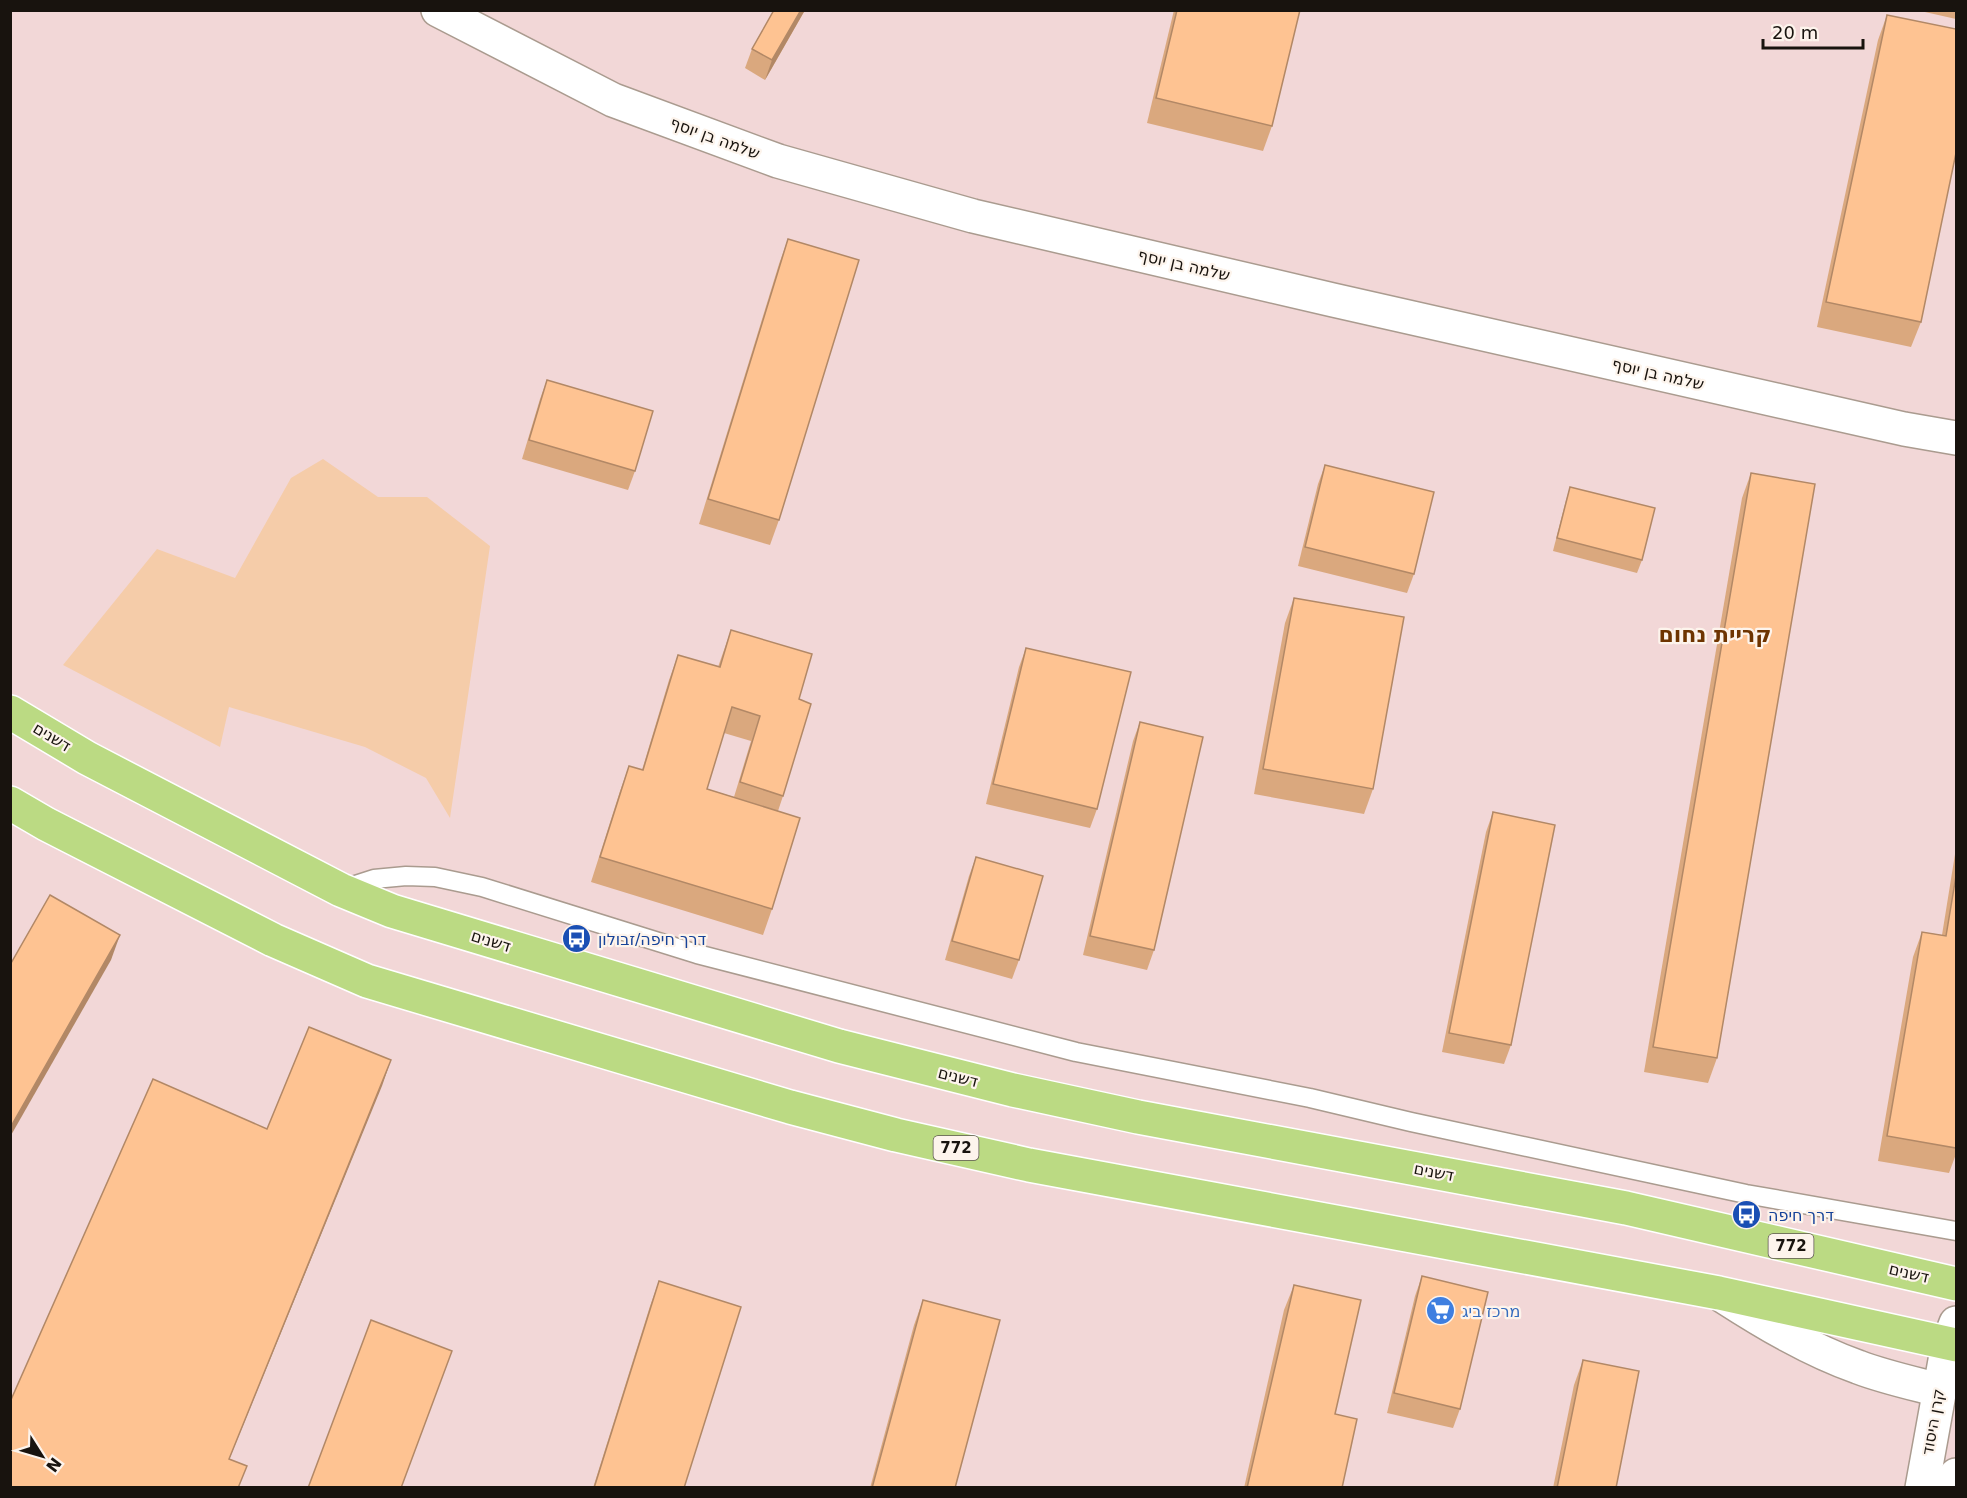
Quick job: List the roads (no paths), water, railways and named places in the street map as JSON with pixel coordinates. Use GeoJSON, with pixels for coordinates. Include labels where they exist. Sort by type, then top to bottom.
{"type":"FeatureCollection","features":[{"type":"Feature","properties":{"kind":"main road","name":"דשנים"},"geometry":{"type":"LineString","coordinates":[[10,712],[87,758],[341,890],[392,911],[839,1046],[1013,1090],[1138,1117],[1626,1208],[1956,1284]]}},
{"type":"Feature","properties":{"kind":"main road","name":"772"},"geometry":{"type":"LineString","coordinates":[[10,803],[46,824],[273,940],[367,981],[790,1107],[896,1135],[1029,1165],[1954,1338]]}},
{"type":"Feature","properties":{"kind":"street","name":"שלמה בן יוסף"},"geometry":{"type":"LineString","coordinates":[[438,10],[613,100],[778,160],[962,213],[1892,427],[1956,438]]}},
{"type":"Feature","properties":{"kind":"street"},"geometry":{"type":"LineString","coordinates":[[1719,1293],[1828,1355],[1861,1368],[1948,1391]]}},
{"type":"Feature","properties":{"kind":"street","name":"קרן היסוד"},"geometry":{"type":"LineString","coordinates":[[1922,1488],[1948,1391],[1954,1338]]}},
{"type":"Feature","properties":{"kind":"street"},"geometry":{"type":"LineString","coordinates":[[1954,1488],[1956,1475]]}},
{"type":"Feature","properties":{"kind":"lane"},"geometry":{"type":"LineString","coordinates":[[341,890],[374,879],[406,876],[435,877],[482,886],[697,954],[1076,1052],[1310,1098],[1746,1194],[1956,1231]]}},
{"type":"Feature","properties":{"kind":"place","name":"דרך חיפה/זבולון"},"geometry":{"type":"Point","coordinates":[577,939]}},
{"type":"Feature","properties":{"kind":"place","name":"דרך חיפה"},"geometry":{"type":"Point","coordinates":[1747,1215]}},
{"type":"Feature","properties":{"kind":"place","name":"מרכז ביג"},"geometry":{"type":"Point","coordinates":[1441,1311]}},
{"type":"Feature","properties":{"kind":"district","name":"קריית נחום"},"geometry":{"type":"Point","coordinates":[1715,634]}}]}
